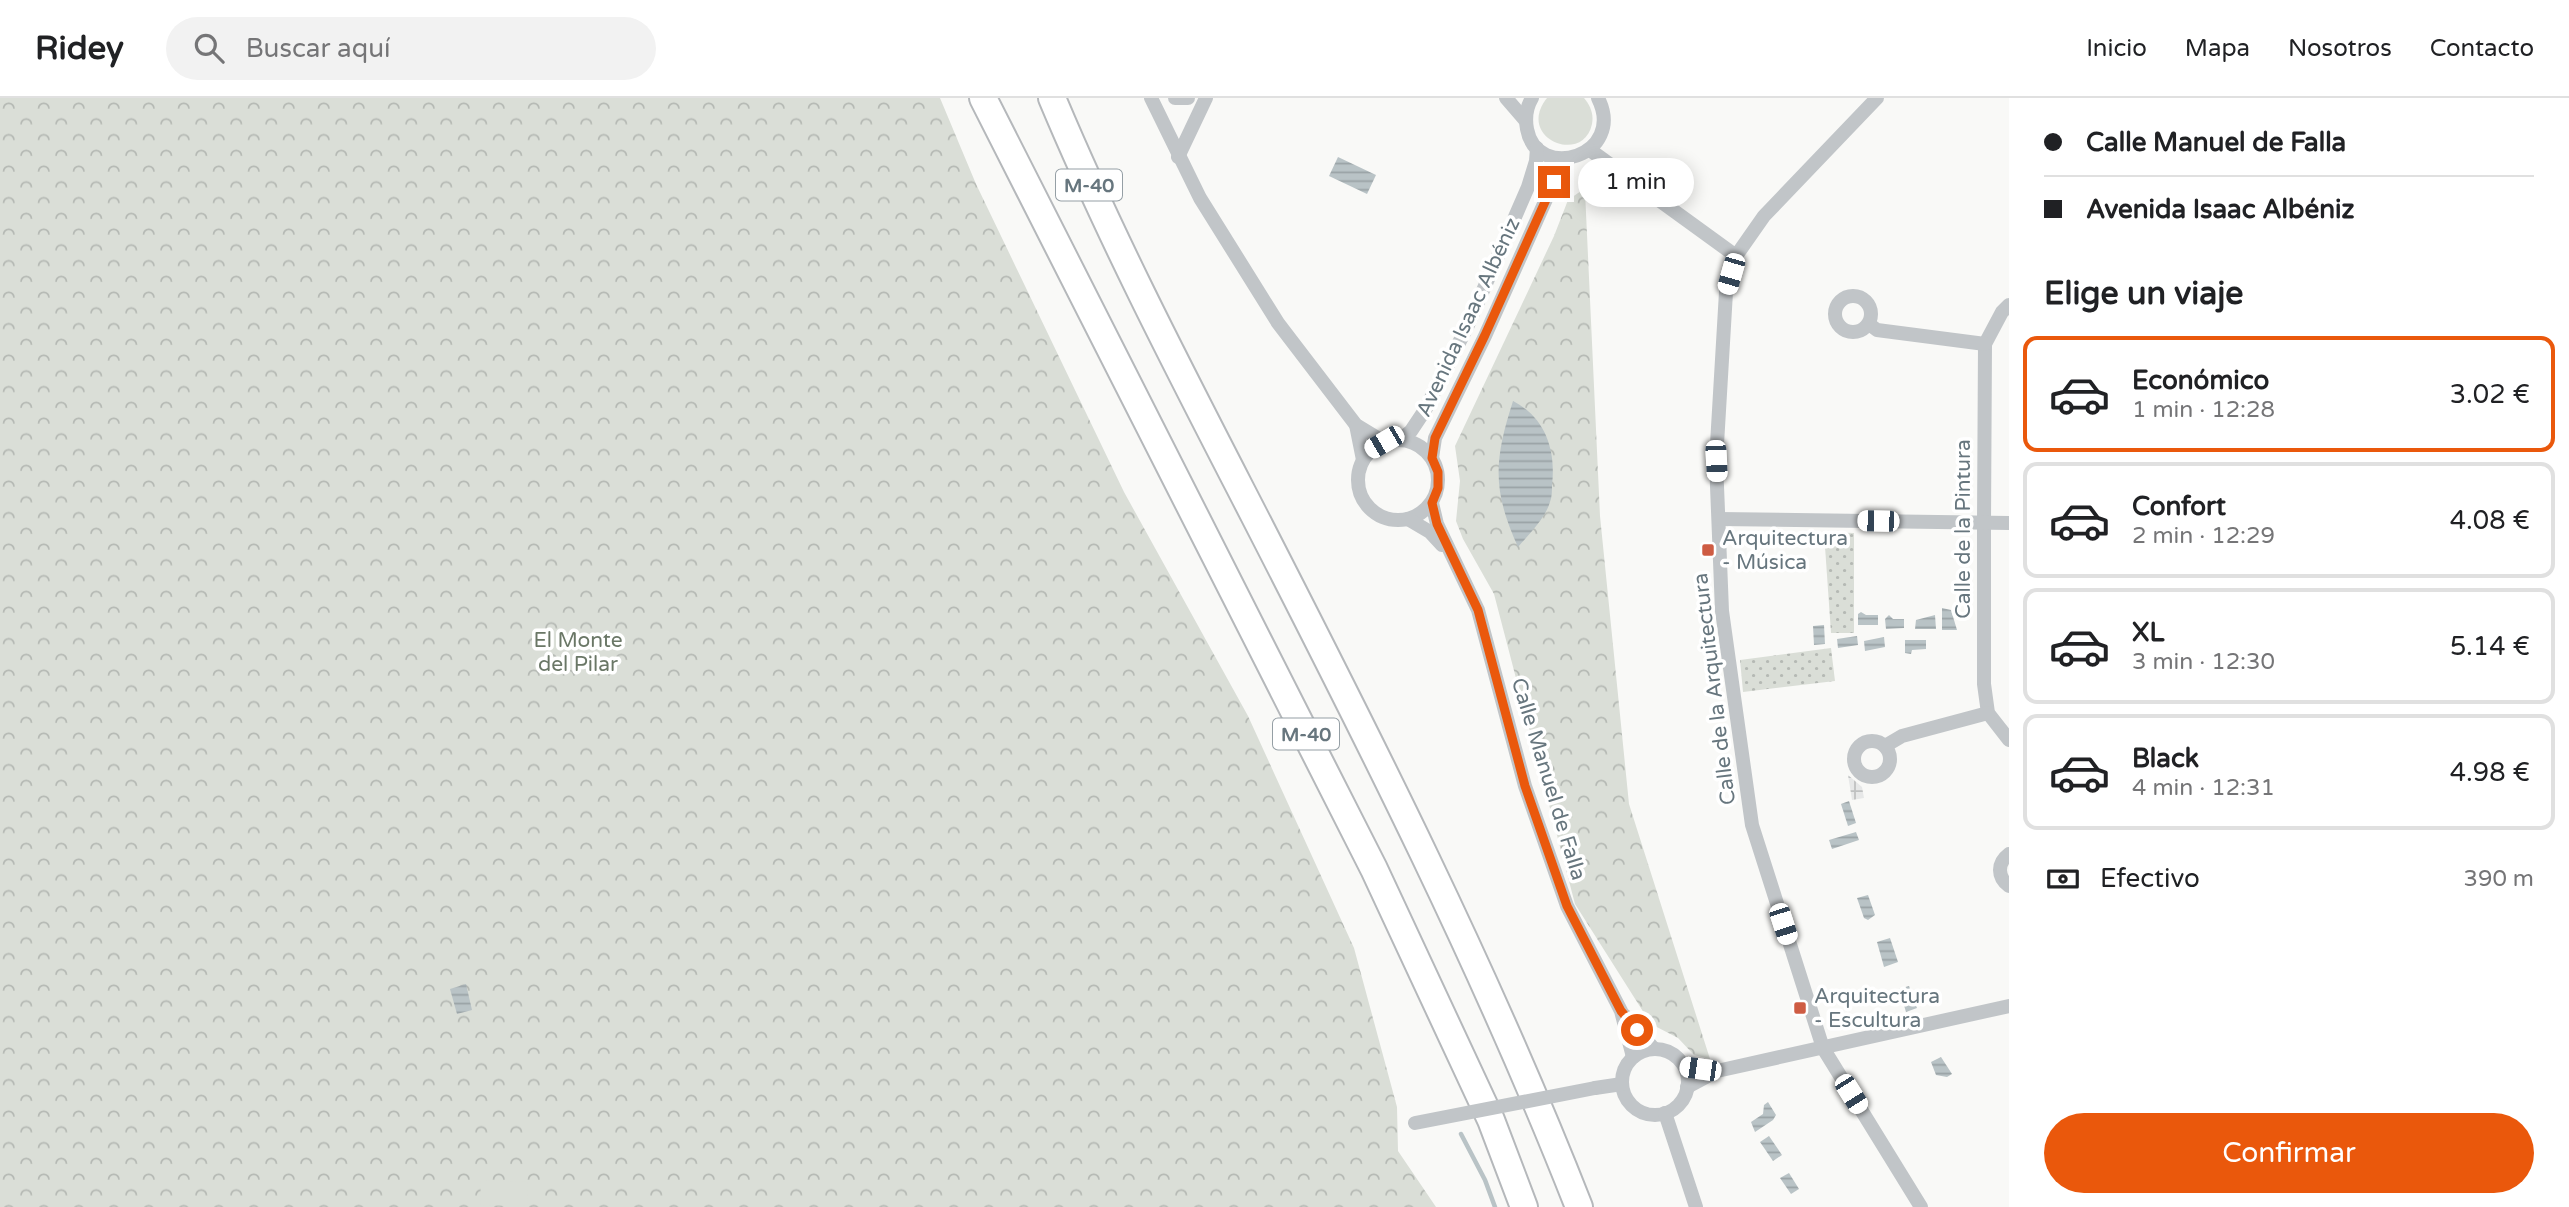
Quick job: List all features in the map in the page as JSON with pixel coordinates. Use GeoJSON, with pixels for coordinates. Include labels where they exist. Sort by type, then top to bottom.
{"type":"FeatureCollection","features":[{"type":"Feature","properties":{"kind":"highway"},"geometry":{"type":"LineString","coordinates":[[983,98],[1070,270]]}},
{"type":"Feature","properties":{"kind":"highway","name":"M-40"},"geometry":{"type":"LineString","coordinates":[[1000,98],[1070,270],[1374,869],[1491,1120],[1524,1207]]}},
{"type":"Feature","properties":{"kind":"highway","name":"M-40"},"geometry":{"type":"LineString","coordinates":[[1052,98],[1130,270],[1420,847],[1543,1115],[1579,1207]]}},
{"type":"Feature","properties":{"kind":"highway"},"geometry":{"type":"LineString","coordinates":[[1072,98],[1108,191],[1130,270]]}},
{"type":"Feature","properties":{"kind":"street"},"geometry":{"type":"LineString","coordinates":[[1150,98],[1178,157],[1270,312],[1356,425],[1384,442]]}},
{"type":"Feature","properties":{"kind":"street"},"geometry":{"type":"LineString","coordinates":[[1175,98],[1188,98]]}},
{"type":"Feature","properties":{"kind":"street"},"geometry":{"type":"LineString","coordinates":[[1178,157],[1206,98]]}},
{"type":"Feature","properties":{"kind":"street"},"geometry":{"type":"LineString","coordinates":[[1506,98],[1525,120]]}},
{"type":"Feature","properties":{"kind":"street"},"geometry":{"type":"LineString","coordinates":[[1532,98],[1525,120],[1528,135],[1537,148],[1550,157],[1567,159],[1590,150],[1599,139],[1604,127],[1604,113],[1598,98]]}},
{"type":"Feature","properties":{"kind":"street","name":"Calle de la Arquitectura"},"geometry":{"type":"LineString","coordinates":[[1877,98],[1764,216],[1736,256],[1726,292],[1716,461],[1718,519],[1722,611],[1752,825],[1823,1048],[1921,1207]]}},
{"type":"Feature","properties":{"kind":"street","name":"Avenida Isaac Albéniz"},"geometry":{"type":"LineString","coordinates":[[1400,440],[1411,431],[1425,410],[1468,325],[1528,187],[1537,148]]}},
{"type":"Feature","properties":{"kind":"street"},"geometry":{"type":"LineString","coordinates":[[1590,150],[1736,256]]}},
{"type":"Feature","properties":{"kind":"street","name":"Avenida Isaac Albéniz"},"geometry":{"type":"LineString","coordinates":[[1432,458],[1435,438],[1443,420],[1485,335],[1560,167],[1567,159]]}},
{"type":"Feature","properties":{"kind":"street","name":"Calle de la Pintura"},"geometry":{"type":"LineString","coordinates":[[1988,713],[1984,684],[1985,344],[2002,312],[2009,305]]}},
{"type":"Feature","properties":{"kind":"street"},"geometry":{"type":"LineString","coordinates":[[1869,324],[1877,330],[1985,344]]}},
{"type":"Feature","properties":{"kind":"street"},"geometry":{"type":"LineString","coordinates":[[1356,425],[1363,460],[1358,483],[1366,505],[1385,518],[1408,519],[1417,516],[1432,503],[1438,488],[1438,472],[1424,448],[1413,442],[1400,440],[1384,442],[1372,449],[1363,460]]}},
{"type":"Feature","properties":{"kind":"street","name":"Calle Manuel de Falla"},"geometry":{"type":"LineString","coordinates":[[1432,503],[1437,524],[1478,610],[1525,786],[1567,906],[1621,1011],[1633,1057]]}},
{"type":"Feature","properties":{"kind":"street","name":"Calle Manuel de Falla"},"geometry":{"type":"LineString","coordinates":[[1408,519],[1430,532],[1450,554]]}},
{"type":"Feature","properties":{"kind":"street"},"geometry":{"type":"LineString","coordinates":[[1718,519],[2009,523]]}},
{"type":"Feature","properties":{"kind":"street"},"geometry":{"type":"LineString","coordinates":[[1885,746],[1902,736],[1988,713],[2009,740]]}},
{"type":"Feature","properties":{"kind":"street"},"geometry":{"type":"LineString","coordinates":[[2009,854],[2002,860],[1999,872],[2009,886]]}},
{"type":"Feature","properties":{"kind":"street"},"geometry":{"type":"LineString","coordinates":[[1687,1087],[1717,1071],[2009,1006]]}},
{"type":"Feature","properties":{"kind":"street","name":"Calle Manuel de Falla"},"geometry":{"type":"LineString","coordinates":[[1621,1011],[1654,1049]]}},
{"type":"Feature","properties":{"kind":"street"},"geometry":{"type":"LineString","coordinates":[[1684,1066],[1687,1087],[1684,1098],[1676,1107],[1655,1115],[1636,1109],[1629,1102],[1622,1084],[1626,1064],[1643,1051],[1654,1049],[1671,1053],[1684,1066],[1717,1071]]}},
{"type":"Feature","properties":{"kind":"street"},"geometry":{"type":"LineString","coordinates":[[1415,1123],[1622,1084]]}},
{"type":"Feature","properties":{"kind":"street"},"geometry":{"type":"LineString","coordinates":[[1665,1113],[1696,1207]]}},
{"type":"Feature","properties":{"kind":"shaded area"},"geometry":{"type":"Polygon","coordinates":[[[1338,157],[1376,175],[1367,194],[1329,176],[1338,157]]]}},
{"type":"Feature","properties":{"kind":"shaded area"},"geometry":{"type":"Polygon","coordinates":[[[1513,401],[1524,408],[1541,426],[1550,448],[1553,472],[1552,496],[1548,508],[1518,547],[1504,508],[1499,475],[1502,441],[1513,401]]]}},
{"type":"Feature","properties":{"kind":"shaded area"},"geometry":{"type":"Polygon","coordinates":[[[1942,608],[1951,610],[1957,630],[1942,630],[1942,608]]]}},
{"type":"Feature","properties":{"kind":"shaded area"},"geometry":{"type":"Polygon","coordinates":[[[1861,612],[1878,615],[1878,625],[1858,625],[1858,614],[1861,612]]]}},
{"type":"Feature","properties":{"kind":"shaded area"},"geometry":{"type":"Polygon","coordinates":[[[1889,615],[1893,619],[1904,619],[1904,628],[1886,629],[1885,619],[1889,615]]]}},
{"type":"Feature","properties":{"kind":"shaded area"},"geometry":{"type":"Polygon","coordinates":[[[1935,615],[1936,629],[1915,629],[1916,620],[1935,615]]]}},
{"type":"Feature","properties":{"kind":"shaded area"},"geometry":{"type":"Polygon","coordinates":[[[1824,625],[1825,644],[1814,645],[1813,626],[1824,625]]]}},
{"type":"Feature","properties":{"kind":"shaded area"},"geometry":{"type":"Polygon","coordinates":[[[1857,636],[1858,645],[1838,648],[1837,639],[1857,636]]]}},
{"type":"Feature","properties":{"kind":"shaded area"},"geometry":{"type":"Polygon","coordinates":[[[1884,637],[1885,647],[1865,651],[1864,641],[1884,637]]]}},
{"type":"Feature","properties":{"kind":"shaded area"},"geometry":{"type":"Polygon","coordinates":[[[1905,640],[1926,640],[1926,649],[1912,650],[1911,654],[1905,653],[1905,640]]]}},
{"type":"Feature","properties":{"kind":"shaded area"},"geometry":{"type":"Polygon","coordinates":[[[1848,775],[1862,787],[1864,798],[1852,800],[1848,775]]]}},
{"type":"Feature","properties":{"kind":"shaded area"},"geometry":{"type":"Polygon","coordinates":[[[1849,801],[1856,823],[1848,826],[1841,804],[1849,801]]]}},
{"type":"Feature","properties":{"kind":"shaded area"},"geometry":{"type":"Polygon","coordinates":[[[1856,832],[1859,840],[1832,849],[1829,840],[1856,832]]]}},
{"type":"Feature","properties":{"kind":"shaded area"},"geometry":{"type":"Polygon","coordinates":[[[1868,895],[1875,915],[1868,920],[1864,918],[1857,898],[1868,895]]]}},
{"type":"Feature","properties":{"kind":"shaded area"},"geometry":{"type":"Polygon","coordinates":[[[1890,938],[1898,962],[1884,967],[1877,942],[1890,938]]]}},
{"type":"Feature","properties":{"kind":"shaded area"},"geometry":{"type":"Polygon","coordinates":[[[466,984],[472,1010],[457,1014],[450,989],[466,984]]]}},
{"type":"Feature","properties":{"kind":"shaded area"},"geometry":{"type":"Polygon","coordinates":[[[1909,986],[1917,1008],[1906,1012],[1899,989],[1909,986]]]}},
{"type":"Feature","properties":{"kind":"shaded area"},"geometry":{"type":"Polygon","coordinates":[[[1941,1057],[1952,1074],[1947,1077],[1936,1075],[1931,1062],[1941,1057]]]}},
{"type":"Feature","properties":{"kind":"shaded area"},"geometry":{"type":"Polygon","coordinates":[[[1768,1102],[1776,1115],[1755,1132],[1751,1122],[1763,1114],[1764,1105],[1768,1102]]]}},
{"type":"Feature","properties":{"kind":"shaded area"},"geometry":{"type":"Polygon","coordinates":[[[1769,1136],[1782,1155],[1773,1161],[1760,1142],[1769,1136]]]}},
{"type":"Feature","properties":{"kind":"shaded area"},"geometry":{"type":"Polygon","coordinates":[[[1789,1173],[1799,1189],[1791,1194],[1780,1178],[1789,1173]]]}},
{"type":"Feature","properties":{"kind":"green space","name":"El Monte del Pilar"},"geometry":{"type":"Polygon","coordinates":[[[0,98],[940,98],[976,184],[1124,492],[1248,716],[1354,948],[1397,1107],[1398,1151],[1436,1207],[0,1207],[0,98]]]}},
{"type":"Feature","properties":{"kind":"green space"},"geometry":{"type":"Polygon","coordinates":[[[1547,98],[1584,98],[1592,117],[1586,137],[1577,143],[1565,145],[1554,142],[1545,135],[1539,125],[1539,112],[1547,98]]]}},
{"type":"Feature","properties":{"kind":"green space"},"geometry":{"type":"Polygon","coordinates":[[[1585,191],[1600,516],[1629,804],[1710,1059],[1694,1055],[1678,1038],[1651,1024],[1575,904],[1494,594],[1463,539],[1456,521],[1460,481],[1455,446],[1554,236],[1568,200],[1585,191]]]}},
{"type":"Feature","properties":{"kind":"green space"},"geometry":{"type":"Polygon","coordinates":[[[1824,532],[1854,533],[1854,633],[1831,633],[1824,532]]]}},
{"type":"Feature","properties":{"kind":"green space"},"geometry":{"type":"Polygon","coordinates":[[[1831,648],[1835,681],[1743,692],[1740,660],[1831,648]]]}},
{"type":"Feature","properties":{"kind":"green space"},"geometry":{"type":"Polygon","coordinates":[[[481,1180],[528,1182],[527,1206],[480,1205],[481,1180]]]}},
{"type":"Feature","properties":{"kind":"waterway"},"geometry":{"type":"LineString","coordinates":[[1461,1134],[1485,1180],[1495,1207]]}},
{"type":"Feature","properties":{"kind":"place","name":"Arquitectura - Música"},"geometry":{"type":"Point","coordinates":[1708,550]}},
{"type":"Feature","properties":{"kind":"place","name":"Arquitectura - Escultura"},"geometry":{"type":"Point","coordinates":[1800,1008]}},
{"type":"Feature","properties":{"kind":"route"},"geometry":{"type":"LineString","coordinates":[[1554,182],[1435,438],[1432,458],[1438,472],[1438,488],[1432,503],[1437,524],[1478,610],[1525,786],[1567,906],[1621,1011],[1637,1030]]}}]}
